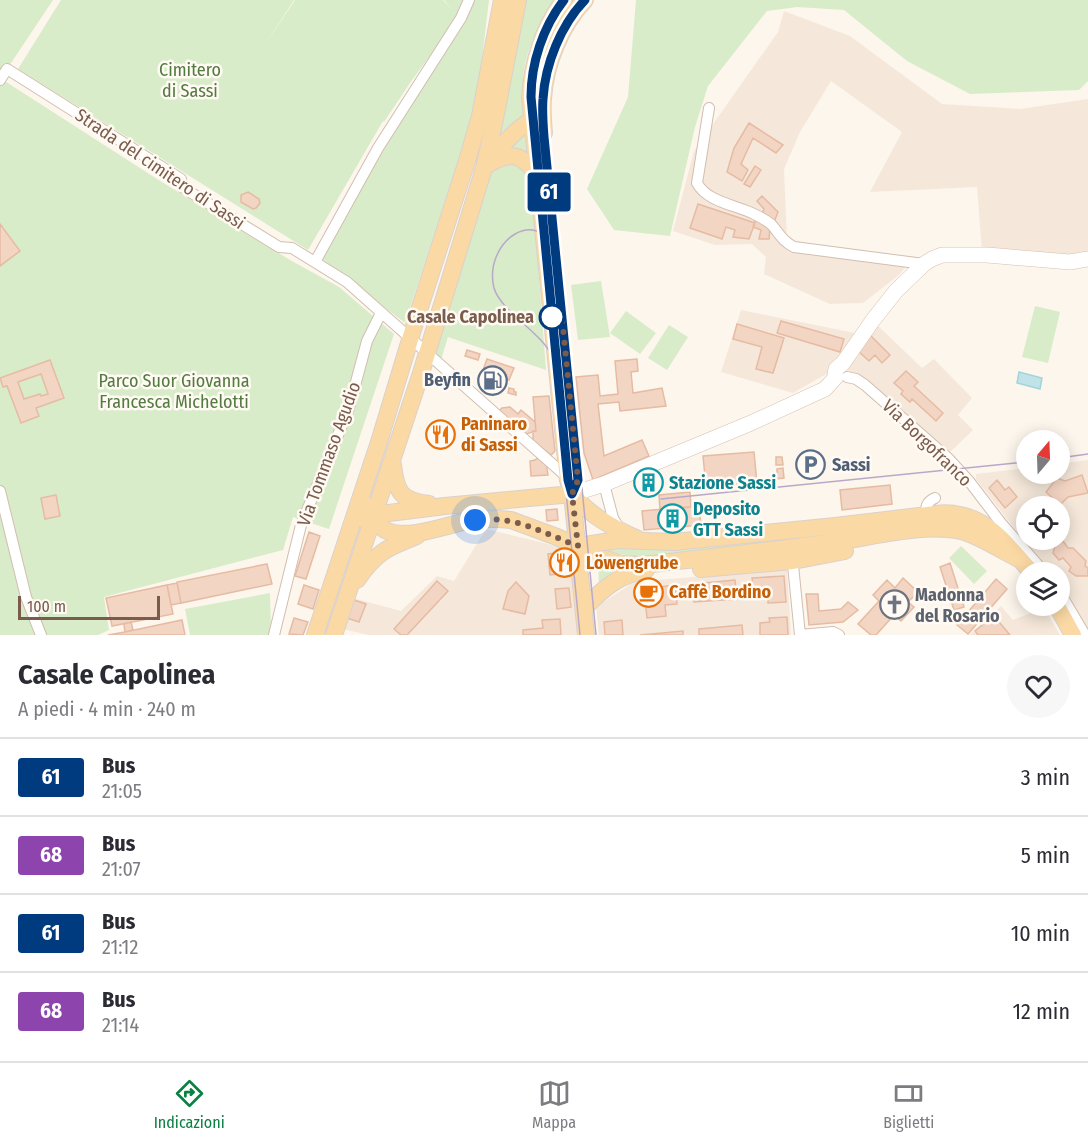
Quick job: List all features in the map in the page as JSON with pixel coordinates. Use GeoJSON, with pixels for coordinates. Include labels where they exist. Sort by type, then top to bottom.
{"type":"FeatureCollection","features":[{"type":"Feature","properties":{"kind":"main road"},"geometry":{"type":"LineString","coordinates":[[315,635],[379,442],[467,161],[480,116],[502,0]]}},
{"type":"Feature","properties":{"kind":"main road"},"geometry":{"type":"LineString","coordinates":[[334,635],[392,462],[484,168],[518,0]]}},
{"type":"Feature","properties":{"kind":"main road"},"geometry":{"type":"LineString","coordinates":[[564,0],[543,36],[537,54],[531,91],[532,121],[567,477],[572,494],[586,635]]}},
{"type":"Feature","properties":{"kind":"main road"},"geometry":{"type":"LineString","coordinates":[[572,494],[578,480],[544,137],[543,105],[546,77],[557,43],[585,0]]}},
{"type":"Feature","properties":{"kind":"main road"},"geometry":{"type":"LineString","coordinates":[[484,168],[519,128],[532,121],[543,105]]}},
{"type":"Feature","properties":{"kind":"main road"},"geometry":{"type":"LineString","coordinates":[[484,168],[498,159],[512,156],[524,160],[538,175]]}},
{"type":"Feature","properties":{"kind":"main road"},"geometry":{"type":"LineString","coordinates":[[392,462],[396,484],[403,496],[421,503],[445,506]]}},
{"type":"Feature","properties":{"kind":"main road"},"geometry":{"type":"LineString","coordinates":[[351,525],[388,513],[572,494]]}},
{"type":"Feature","properties":{"kind":"main road"},"geometry":{"type":"LineString","coordinates":[[572,494],[585,509],[596,517],[645,542]]}},
{"type":"Feature","properties":{"kind":"main road"},"geometry":{"type":"LineString","coordinates":[[361,496],[364,508],[376,523],[393,533],[430,531],[475,520],[503,519],[557,537],[622,564],[648,566],[673,572],[791,546],[928,522],[949,513],[961,515],[986,526],[1000,537],[1022,562]]}},
{"type":"Feature","properties":{"kind":"main road"},"geometry":{"type":"LineString","coordinates":[[578,546],[617,540],[791,546],[823,555],[915,536],[928,522]]}},
{"type":"Feature","properties":{"kind":"main road"},"geometry":{"type":"LineString","coordinates":[[348,593],[368,564],[382,552],[430,531]]}},
{"type":"Feature","properties":{"kind":"main road"},"geometry":{"type":"LineString","coordinates":[[584,608],[615,581],[648,566]]}},
{"type":"Feature","properties":{"kind":"main road"},"geometry":{"type":"LineString","coordinates":[[1063,616],[1073,635]]}},
{"type":"Feature","properties":{"kind":"street"},"geometry":{"type":"LineString","coordinates":[[315,262],[378,148],[462,18],[469,0]]}},
{"type":"Feature","properties":{"kind":"street","name":"Strada del cimitero di Sassi"},"geometry":{"type":"LineString","coordinates":[[0,80],[7,69],[180,179],[182,187],[279,248],[292,248],[347,282],[381,313]]}},
{"type":"Feature","properties":{"kind":"street"},"geometry":{"type":"LineString","coordinates":[[709,108],[697,183],[701,190],[712,197],[767,220],[785,242],[794,247],[924,264]]}},
{"type":"Feature","properties":{"kind":"street"},"geometry":{"type":"LineString","coordinates":[[572,494],[604,484],[751,423],[825,389],[841,374],[896,291],[932,259],[942,255],[987,255],[1070,262],[1088,260]]}},
{"type":"Feature","properties":{"kind":"street"},"geometry":{"type":"LineString","coordinates":[[381,313],[567,477]]}},
{"type":"Feature","properties":{"kind":"street","name":"Via Tommaso Agudio"},"geometry":{"type":"LineString","coordinates":[[273,635],[301,525],[349,408],[367,341],[381,313]]}},
{"type":"Feature","properties":{"kind":"street","name":"Via Borgofranco"},"geometry":{"type":"LineString","coordinates":[[841,374],[865,385],[949,459],[1035,562]]}},
{"type":"Feature","properties":{"kind":"street"},"geometry":{"type":"LineString","coordinates":[[604,484],[613,518],[621,531]]}},
{"type":"Feature","properties":{"kind":"street"},"geometry":{"type":"LineString","coordinates":[[0,491],[27,597],[41,635]]}},
{"type":"Feature","properties":{"kind":"street"},"geometry":{"type":"LineString","coordinates":[[928,522],[926,505],[929,500],[935,498]]}},
{"type":"Feature","properties":{"kind":"street"},"geometry":{"type":"LineString","coordinates":[[791,546],[800,635],[833,632],[839,635]]}},
{"type":"Feature","properties":{"kind":"street"},"geometry":{"type":"LineString","coordinates":[[1070,610],[1085,635]]}},
{"type":"Feature","properties":{"kind":"shaded area"},"geometry":{"type":"Polygon","coordinates":[[[784,11],[850,36],[942,104],[1020,109],[1088,99],[1088,252],[1079,257],[982,251],[977,187],[870,192],[902,132],[831,81],[800,132],[784,169],[787,240],[911,260],[899,275],[863,303],[830,304],[764,274],[766,257],[752,244],[715,245],[673,231],[694,151],[778,32],[784,11]]]}},
{"type":"Feature","properties":{"kind":"shaded area"},"geometry":{"type":"Polygon","coordinates":[[[741,310],[855,333],[874,322],[922,368],[934,359],[972,398],[958,415],[973,430],[947,455],[842,365],[793,393],[721,372],[741,310]]]}},
{"type":"Feature","properties":{"kind":"shaded area"},"geometry":{"type":"Polygon","coordinates":[[[1088,460],[1088,633],[1070,604],[1070,562],[1040,562],[1031,550],[1070,550],[1070,496],[1016,496],[1016,531],[976,479],[976,474],[1016,469],[1016,484],[1070,484],[1070,462],[1088,460]]]}},
{"type":"Feature","properties":{"kind":"shaded area"},"geometry":{"type":"Polygon","coordinates":[[[486,529],[569,549],[578,635],[369,635],[342,629],[353,598],[401,611],[437,576],[454,581],[486,529]]]}},
{"type":"Feature","properties":{"kind":"shaded area"},"geometry":{"type":"Polygon","coordinates":[[[787,569],[791,635],[599,635],[596,607],[634,582],[787,569]]]}},
{"type":"Feature","properties":{"kind":"shaded area"},"geometry":{"type":"Polygon","coordinates":[[[1001,606],[1013,620],[1023,616],[1049,616],[1060,635],[969,635],[1001,606]]]}},
{"type":"Feature","properties":{"kind":"green space"},"geometry":{"type":"Polygon","coordinates":[[[0,0],[53,0],[7,69],[0,70],[0,0]]]}},
{"type":"Feature","properties":{"kind":"green space","name":"Cimitero di Sassi"},"geometry":{"type":"Polygon","coordinates":[[[61,0],[294,0],[264,46],[295,0],[443,0],[452,9],[444,0],[489,0],[478,93],[461,153],[405,323],[321,258],[459,16],[383,121],[308,250],[18,69],[61,0]]]}},
{"type":"Feature","properties":{"kind":"green space"},"geometry":{"type":"Polygon","coordinates":[[[525,0],[555,0],[538,30],[526,60],[523,83],[525,117],[512,123],[499,136],[525,0]]]}},
{"type":"Feature","properties":{"kind":"green space"},"geometry":{"type":"Polygon","coordinates":[[[636,0],[1088,0],[1088,81],[1079,90],[970,94],[907,61],[844,10],[797,7],[767,11],[708,86],[695,127],[670,236],[614,230],[587,189],[628,97],[636,0]]]}},
{"type":"Feature","properties":{"kind":"green space","name":"Parco Suor Giovanna Francesca Michelotti"},"geometry":{"type":"Polygon","coordinates":[[[0,78],[157,179],[339,287],[394,334],[329,529],[293,517],[283,550],[104,597],[109,630],[98,635],[0,635],[0,78]]]}},
{"type":"Feature","properties":{"kind":"green space"},"geometry":{"type":"Polygon","coordinates":[[[528,128],[530,159],[507,150],[528,128]]]}},
{"type":"Feature","properties":{"kind":"green space"},"geometry":{"type":"Polygon","coordinates":[[[510,159],[525,169],[533,198],[546,370],[448,337],[441,360],[434,352],[489,172],[510,159]]]}},
{"type":"Feature","properties":{"kind":"green space"},"geometry":{"type":"Polygon","coordinates":[[[601,281],[610,337],[578,340],[571,285],[601,281]]]}},
{"type":"Feature","properties":{"kind":"green space"},"geometry":{"type":"Polygon","coordinates":[[[1035,306],[1060,312],[1048,363],[1022,357],[1035,306]]]}},
{"type":"Feature","properties":{"kind":"green space"},"geometry":{"type":"Polygon","coordinates":[[[626,311],[656,333],[640,354],[610,333],[626,311]]]}},
{"type":"Feature","properties":{"kind":"green space"},"geometry":{"type":"Polygon","coordinates":[[[669,325],[688,337],[667,370],[648,358],[669,325]]]}},
{"type":"Feature","properties":{"kind":"green space"},"geometry":{"type":"Polygon","coordinates":[[[781,537],[782,542],[649,557],[624,555],[600,548],[781,537]]]}},
{"type":"Feature","properties":{"kind":"green space"},"geometry":{"type":"Polygon","coordinates":[[[961,546],[987,571],[974,584],[949,558],[961,546]]]}},
{"type":"Feature","properties":{"kind":"green space"},"geometry":{"type":"Polygon","coordinates":[[[598,560],[623,568],[599,585],[598,560]]]}},
{"type":"Feature","properties":{"kind":"green space"},"geometry":{"type":"Polygon","coordinates":[[[270,593],[271,631],[281,635],[190,635],[185,609],[270,593]]]}},
{"type":"Feature","properties":{"kind":"water"},"geometry":{"type":"Polygon","coordinates":[[[1019,372],[1042,378],[1040,389],[1017,383],[1019,372]]]}},
{"type":"Feature","properties":{"kind":"building"},"geometry":{"type":"Polygon","coordinates":[[[749,123],[783,145],[776,153],[753,138],[741,164],[748,170],[742,181],[727,172],[734,148],[749,123]]]}},
{"type":"Feature","properties":{"kind":"building"},"geometry":{"type":"Polygon","coordinates":[[[755,166],[761,170],[750,187],[744,184],[755,166]]]}},
{"type":"Feature","properties":{"kind":"building"},"geometry":{"type":"Polygon","coordinates":[[[248,192],[259,199],[260,203],[256,208],[253,209],[241,202],[241,195],[248,192]]]}},
{"type":"Feature","properties":{"kind":"building"},"geometry":{"type":"Polygon","coordinates":[[[762,196],[778,212],[774,222],[761,217],[764,209],[757,201],[762,196]]]}},
{"type":"Feature","properties":{"kind":"building"},"geometry":{"type":"Polygon","coordinates":[[[698,204],[755,223],[749,239],[733,237],[735,230],[726,227],[722,239],[690,228],[698,204]]]}},
{"type":"Feature","properties":{"kind":"building"},"geometry":{"type":"Polygon","coordinates":[[[756,217],[770,227],[769,239],[759,239],[761,230],[753,227],[756,217]]]}},
{"type":"Feature","properties":{"kind":"building"},"geometry":{"type":"Polygon","coordinates":[[[0,224],[20,251],[0,266],[0,224]]]}},
{"type":"Feature","properties":{"kind":"building"},"geometry":{"type":"Polygon","coordinates":[[[781,321],[844,339],[840,352],[777,333],[781,321]]]}},
{"type":"Feature","properties":{"kind":"building"},"geometry":{"type":"Polygon","coordinates":[[[737,324],[784,338],[773,373],[756,369],[762,347],[733,339],[737,324]]]}},
{"type":"Feature","properties":{"kind":"building"},"geometry":{"type":"Polygon","coordinates":[[[870,335],[890,355],[882,363],[875,355],[869,361],[856,349],[870,335]]]}},
{"type":"Feature","properties":{"kind":"building"},"geometry":{"type":"Polygon","coordinates":[[[467,350],[480,354],[478,360],[465,356],[467,350]]]}},
{"type":"Feature","properties":{"kind":"building"},"geometry":{"type":"Polygon","coordinates":[[[487,359],[514,368],[509,380],[483,370],[487,359]]]}},
{"type":"Feature","properties":{"kind":"building"},"geometry":{"type":"Polygon","coordinates":[[[637,359],[638,371],[631,372],[633,393],[662,388],[666,406],[620,411],[619,402],[598,404],[604,456],[642,440],[649,456],[593,480],[584,453],[576,377],[598,375],[600,396],[618,394],[615,361],[637,359]]]}},
{"type":"Feature","properties":{"kind":"building"},"geometry":{"type":"Polygon","coordinates":[[[50,360],[64,398],[36,408],[39,416],[21,423],[7,386],[3,387],[0,378],[50,360]],[[41,374],[18,382],[24,399],[48,394],[41,374]]]}},
{"type":"Feature","properties":{"kind":"building"},"geometry":{"type":"Polygon","coordinates":[[[906,371],[918,382],[914,386],[943,413],[936,421],[912,399],[910,402],[901,394],[903,391],[894,383],[906,371]]]}},
{"type":"Feature","properties":{"kind":"building"},"geometry":{"type":"Polygon","coordinates":[[[509,388],[514,389],[516,395],[508,393],[509,388]]]}},
{"type":"Feature","properties":{"kind":"building"},"geometry":{"type":"Polygon","coordinates":[[[549,396],[555,451],[551,455],[533,441],[533,431],[536,431],[533,397],[549,396]]]}},
{"type":"Feature","properties":{"kind":"building"},"geometry":{"type":"Polygon","coordinates":[[[510,407],[518,414],[521,410],[535,422],[536,431],[526,434],[499,411],[510,407]]]}},
{"type":"Feature","properties":{"kind":"building"},"geometry":{"type":"Polygon","coordinates":[[[754,452],[757,483],[706,487],[703,456],[754,452]]]}},
{"type":"Feature","properties":{"kind":"building"},"geometry":{"type":"Polygon","coordinates":[[[539,457],[546,463],[548,475],[531,476],[530,461],[539,457]]]}},
{"type":"Feature","properties":{"kind":"building"},"geometry":{"type":"Polygon","coordinates":[[[776,457],[782,457],[783,465],[776,465],[776,457]]]}},
{"type":"Feature","properties":{"kind":"building"},"geometry":{"type":"Polygon","coordinates":[[[783,468],[784,478],[777,479],[777,469],[783,468]]]}},
{"type":"Feature","properties":{"kind":"building"},"geometry":{"type":"Polygon","coordinates":[[[1082,475],[1088,493],[1070,497],[1050,496],[1046,492],[1052,484],[1070,484],[1070,479],[1082,475]]]}},
{"type":"Feature","properties":{"kind":"building","name":"Stazione Sassi"},"geometry":{"type":"Polygon","coordinates":[[[657,476],[658,489],[640,491],[638,478],[657,476]]]}},
{"type":"Feature","properties":{"kind":"building"},"geometry":{"type":"Polygon","coordinates":[[[997,480],[1005,490],[1009,487],[1016,498],[1005,508],[989,488],[997,480]]]}},
{"type":"Feature","properties":{"kind":"building"},"geometry":{"type":"Polygon","coordinates":[[[890,485],[892,504],[842,510],[840,490],[890,485]]]}},
{"type":"Feature","properties":{"kind":"building"},"geometry":{"type":"Polygon","coordinates":[[[690,492],[691,507],[660,510],[659,495],[690,492]]]}},
{"type":"Feature","properties":{"kind":"building"},"geometry":{"type":"Polygon","coordinates":[[[56,495],[60,516],[45,519],[41,498],[56,495]]]}},
{"type":"Feature","properties":{"kind":"building","name":"Deposito GTT Sassi"},"geometry":{"type":"Polygon","coordinates":[[[699,506],[701,525],[644,530],[642,511],[699,506]]]}},
{"type":"Feature","properties":{"kind":"building"},"geometry":{"type":"Polygon","coordinates":[[[557,509],[558,520],[547,521],[546,510],[557,509]]]}},
{"type":"Feature","properties":{"kind":"building"},"geometry":{"type":"Polygon","coordinates":[[[309,532],[320,536],[306,579],[295,576],[309,532]]]}},
{"type":"Feature","properties":{"kind":"building"},"geometry":{"type":"Polygon","coordinates":[[[1073,548],[1086,561],[1088,576],[1076,576],[1070,572],[1070,562],[1063,558],[1059,560],[1053,553],[1054,550],[1073,548]]]}},
{"type":"Feature","properties":{"kind":"building"},"geometry":{"type":"Polygon","coordinates":[[[565,552],[568,573],[550,575],[548,554],[565,552]]]}},
{"type":"Feature","properties":{"kind":"building"},"geometry":{"type":"Polygon","coordinates":[[[950,563],[964,607],[954,610],[940,567],[950,563]]]}},
{"type":"Feature","properties":{"kind":"building"},"geometry":{"type":"Polygon","coordinates":[[[267,564],[272,584],[181,603],[177,582],[267,564]]]}},
{"type":"Feature","properties":{"kind":"building"},"geometry":{"type":"Polygon","coordinates":[[[784,576],[786,602],[768,603],[768,596],[754,597],[752,578],[784,576]]]}},
{"type":"Feature","properties":{"kind":"building","name":"Madonna del Rosario"},"geometry":{"type":"Polygon","coordinates":[[[903,578],[918,592],[908,602],[914,607],[901,621],[894,615],[876,635],[871,635],[858,624],[879,601],[873,595],[887,580],[895,588],[903,578]]]}},
{"type":"Feature","properties":{"kind":"building"},"geometry":{"type":"Polygon","coordinates":[[[996,579],[1007,589],[968,634],[957,625],[996,579]]]}},
{"type":"Feature","properties":{"kind":"building"},"geometry":{"type":"Polygon","coordinates":[[[735,580],[737,599],[694,602],[693,584],[735,580]]]}},
{"type":"Feature","properties":{"kind":"building"},"geometry":{"type":"Polygon","coordinates":[[[437,581],[448,591],[407,635],[401,635],[394,629],[437,581]]]}},
{"type":"Feature","properties":{"kind":"building"},"geometry":{"type":"Polygon","coordinates":[[[516,582],[529,596],[525,614],[503,609],[508,591],[516,582]]]}},
{"type":"Feature","properties":{"kind":"building"},"geometry":{"type":"Polygon","coordinates":[[[177,583],[181,603],[171,605],[167,585],[177,583]]]}},
{"type":"Feature","properties":{"kind":"building"},"geometry":{"type":"Polygon","coordinates":[[[167,585],[173,614],[112,626],[106,598],[167,585]]]}},
{"type":"Feature","properties":{"kind":"building"},"geometry":{"type":"Polygon","coordinates":[[[304,585],[319,590],[313,609],[298,604],[304,585]]]}},
{"type":"Feature","properties":{"kind":"building"},"geometry":{"type":"Polygon","coordinates":[[[675,585],[677,604],[665,605],[666,616],[647,618],[644,589],[675,585]]]}},
{"type":"Feature","properties":{"kind":"building"},"geometry":{"type":"Polygon","coordinates":[[[569,588],[571,607],[557,609],[555,589],[569,588]]]}},
{"type":"Feature","properties":{"kind":"building"},"geometry":{"type":"Polygon","coordinates":[[[806,594],[818,594],[819,611],[841,609],[848,602],[858,610],[843,622],[809,625],[806,594]]]}},
{"type":"Feature","properties":{"kind":"building"},"geometry":{"type":"Polygon","coordinates":[[[354,600],[366,604],[359,622],[347,618],[354,600]]]}},
{"type":"Feature","properties":{"kind":"building"},"geometry":{"type":"Polygon","coordinates":[[[994,616],[1010,635],[978,635],[975,631],[994,616]]]}},
{"type":"Feature","properties":{"kind":"building"},"geometry":{"type":"Polygon","coordinates":[[[787,617],[788,635],[760,635],[760,623],[770,622],[769,618],[787,617]]]}},
{"type":"Feature","properties":{"kind":"building"},"geometry":{"type":"Polygon","coordinates":[[[294,618],[308,622],[303,635],[289,634],[294,618]]]}},
{"type":"Feature","properties":{"kind":"building"},"geometry":{"type":"Polygon","coordinates":[[[560,619],[561,635],[523,635],[523,630],[543,628],[542,620],[560,619]]]}},
{"type":"Feature","properties":{"kind":"building"},"geometry":{"type":"Polygon","coordinates":[[[182,620],[185,635],[108,635],[125,632],[182,620]]]}},
{"type":"Feature","properties":{"kind":"building"},"geometry":{"type":"Polygon","coordinates":[[[622,620],[623,635],[605,635],[604,622],[622,620]]]}},
{"type":"Feature","properties":{"kind":"building"},"geometry":{"type":"Polygon","coordinates":[[[131,622],[133,630],[125,632],[124,624],[131,622]]]}},
{"type":"Feature","properties":{"kind":"building"},"geometry":{"type":"Polygon","coordinates":[[[742,625],[743,635],[699,635],[699,629],[742,625]]]}},
{"type":"Feature","properties":{"kind":"building"},"geometry":{"type":"Polygon","coordinates":[[[683,631],[683,635],[640,635],[683,631]]]}},
{"type":"Feature","properties":{"kind":"tram line"},"geometry":{"type":"LineString","coordinates":[[580,635],[553,358],[541,340],[505,306],[494,288],[493,271],[496,256],[514,234],[526,230],[538,231],[550,240],[560,256],[596,635]]}},
{"type":"Feature","properties":{"kind":"tram line"},"geometry":{"type":"LineString","coordinates":[[1070,456],[1088,454]]}},
{"type":"Feature","properties":{"kind":"tram line"},"geometry":{"type":"LineString","coordinates":[[661,499],[1016,463]]}},
{"type":"Feature","properties":{"kind":"bus line","name":"61"},"geometry":{"type":"LineString","coordinates":[[564,0],[543,36],[533,72],[531,97],[568,480],[572,494],[578,480],[544,137],[543,97],[546,77],[557,43],[585,0]]}},
{"type":"Feature","properties":{"kind":"place","name":"Casale Capolinea"},"geometry":{"type":"Point","coordinates":[552,317]}},
{"type":"Feature","properties":{"kind":"place","name":"Beyfin"},"geometry":{"type":"Point","coordinates":[492,380]}},
{"type":"Feature","properties":{"kind":"place","name":"Paninaro di Sassi"},"geometry":{"type":"Point","coordinates":[440,434]}},
{"type":"Feature","properties":{"kind":"place","name":"Sassi"},"geometry":{"type":"Point","coordinates":[811,465]}},
{"type":"Feature","properties":{"kind":"place","name":"Stazione Sassi"},"geometry":{"type":"Point","coordinates":[648,483]}},
{"type":"Feature","properties":{"kind":"place","name":"Deposito GTT Sassi"},"geometry":{"type":"Point","coordinates":[672,519]}},
{"type":"Feature","properties":{"kind":"place","name":"Löwengrube"},"geometry":{"type":"Point","coordinates":[565,563]}},
{"type":"Feature","properties":{"kind":"place","name":"Caffè Bordino"},"geometry":{"type":"Point","coordinates":[648,592]}},
{"type":"Feature","properties":{"kind":"place","name":"Madonna del Rosario"},"geometry":{"type":"Point","coordinates":[894,605]}},
{"type":"Feature","properties":{"kind":"route"},"geometry":{"type":"LineString","coordinates":[[475,520],[491,518],[511,520],[578,546],[572,494],[578,480],[562,317],[552,317]]}}]}
